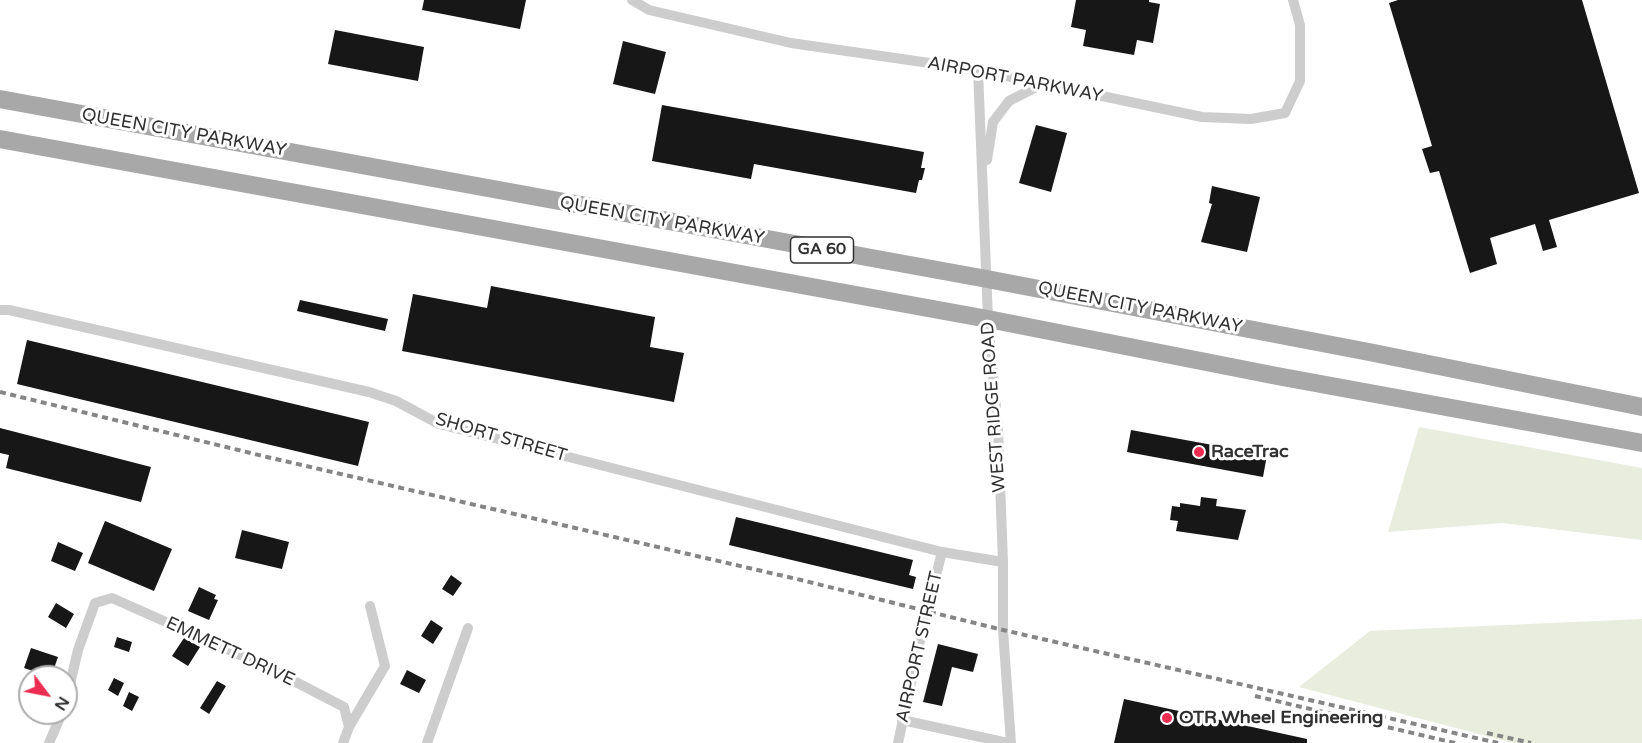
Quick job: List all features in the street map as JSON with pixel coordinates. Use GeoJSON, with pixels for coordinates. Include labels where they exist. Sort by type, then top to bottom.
{"type":"FeatureCollection","features":[{"type":"Feature","properties":{"kind":"main road","name":"QUEEN CITY PARKWAY"},"geometry":{"type":"LineString","coordinates":[[0,99],[987,279],[1381,354],[1642,407]]}},
{"type":"Feature","properties":{"kind":"main road","name":"QUEEN CITY PARKWAY"},"geometry":{"type":"LineString","coordinates":[[0,139],[988,319],[1277,376],[1642,443]]}},
{"type":"Feature","properties":{"kind":"street","name":"AIRPORT PARKWAY"},"geometry":{"type":"LineString","coordinates":[[632,0],[649,10],[791,43],[978,70],[1202,117],[1251,119],[1285,113],[1300,81],[1300,25],[1293,0]]}},
{"type":"Feature","properties":{"kind":"street","name":"WEST RIDGE ROAD"},"geometry":{"type":"LineString","coordinates":[[978,70],[988,319],[998,430],[1003,630],[1010,743]]}},
{"type":"Feature","properties":{"kind":"street"},"geometry":{"type":"LineString","coordinates":[[983,187],[993,122],[1009,101],[1044,83]]}},
{"type":"Feature","properties":{"kind":"street","name":"SHORT STREET"},"geometry":{"type":"LineString","coordinates":[[0,310],[369,392],[396,401],[439,424],[942,552],[1003,562]]}},
{"type":"Feature","properties":{"kind":"street","name":"AIRPORT STREET"},"geometry":{"type":"LineString","coordinates":[[898,743],[942,552]]}},
{"type":"Feature","properties":{"kind":"street","name":"EMMETT DRIVE"},"geometry":{"type":"LineString","coordinates":[[74,665],[95,603],[112,598],[263,665],[344,707],[349,727]]}},
{"type":"Feature","properties":{"kind":"street"},"geometry":{"type":"LineString","coordinates":[[343,743],[349,727],[385,666],[370,606]]}},
{"type":"Feature","properties":{"kind":"street"},"geometry":{"type":"LineString","coordinates":[[428,743],[468,628]]}},
{"type":"Feature","properties":{"kind":"street"},"geometry":{"type":"LineString","coordinates":[[902,720],[1010,743]]}},
{"type":"Feature","properties":{"kind":"street"},"geometry":{"type":"LineString","coordinates":[[49,743],[57,725]]}},
{"type":"Feature","properties":{"kind":"green space"},"geometry":{"type":"Polygon","coordinates":[[[1419,427],[1642,468],[1642,540],[1502,523],[1388,532],[1419,427]]]}},
{"type":"Feature","properties":{"kind":"green space"},"geometry":{"type":"Polygon","coordinates":[[[1642,619],[1642,743],[1513,743],[1299,687],[1370,631],[1642,619]]]}},
{"type":"Feature","properties":{"kind":"building"},"geometry":{"type":"Polygon","coordinates":[[[424,0],[526,0],[520,29],[422,10],[424,0]]]}},
{"type":"Feature","properties":{"kind":"building"},"geometry":{"type":"Polygon","coordinates":[[[1076,0],[1149,0],[1149,2],[1160,4],[1153,43],[1137,40],[1134,55],[1083,46],[1086,30],[1071,27],[1076,0]]]}},
{"type":"Feature","properties":{"kind":"building"},"geometry":{"type":"Polygon","coordinates":[[[1398,0],[1582,0],[1639,193],[1549,220],[1557,247],[1543,251],[1535,224],[1490,238],[1497,264],[1470,273],[1439,171],[1430,173],[1422,149],[1432,146],[1389,3],[1398,0]]]}},
{"type":"Feature","properties":{"kind":"building"},"geometry":{"type":"Polygon","coordinates":[[[335,30],[424,47],[418,81],[328,64],[335,30]]]}},
{"type":"Feature","properties":{"kind":"building"},"geometry":{"type":"Polygon","coordinates":[[[623,41],[666,52],[655,94],[613,84],[623,41]]]}},
{"type":"Feature","properties":{"kind":"building"},"geometry":{"type":"Polygon","coordinates":[[[662,105],[924,152],[921,168],[925,168],[922,180],[919,180],[916,193],[754,164],[751,179],[652,161],[662,105]]]}},
{"type":"Feature","properties":{"kind":"building"},"geometry":{"type":"Polygon","coordinates":[[[1036,125],[1067,133],[1051,192],[1019,183],[1036,125]]]}},
{"type":"Feature","properties":{"kind":"building"},"geometry":{"type":"Polygon","coordinates":[[[1212,186],[1260,197],[1247,252],[1201,242],[1212,204],[1209,203],[1212,186]]]}},
{"type":"Feature","properties":{"kind":"building"},"geometry":{"type":"Polygon","coordinates":[[[491,286],[655,317],[650,347],[684,353],[674,402],[402,351],[413,294],[487,308],[491,286]]]}},
{"type":"Feature","properties":{"kind":"building"},"geometry":{"type":"Polygon","coordinates":[[[300,300],[388,319],[385,331],[297,311],[300,300]]]}},
{"type":"Feature","properties":{"kind":"building"},"geometry":{"type":"Polygon","coordinates":[[[27,340],[369,422],[358,466],[17,384],[27,340]]]}},
{"type":"Feature","properties":{"kind":"building"},"geometry":{"type":"Polygon","coordinates":[[[0,428],[151,467],[141,502],[6,468],[9,455],[0,453],[0,428]]]}},
{"type":"Feature","properties":{"kind":"building"},"geometry":{"type":"Polygon","coordinates":[[[1131,430],[1267,455],[1263,477],[1127,452],[1131,430]]]}},
{"type":"Feature","properties":{"kind":"building"},"geometry":{"type":"Polygon","coordinates":[[[1201,497],[1217,499],[1216,506],[1246,510],[1238,540],[1176,531],[1178,521],[1170,520],[1172,506],[1180,507],[1180,503],[1200,506],[1201,497]]]}},
{"type":"Feature","properties":{"kind":"building"},"geometry":{"type":"Polygon","coordinates":[[[736,517],[913,560],[909,575],[916,577],[913,589],[729,545],[736,517]]]}},
{"type":"Feature","properties":{"kind":"building"},"geometry":{"type":"Polygon","coordinates":[[[105,521],[172,549],[154,591],[88,563],[105,521]]]}},
{"type":"Feature","properties":{"kind":"building"},"geometry":{"type":"Polygon","coordinates":[[[242,530],[289,542],[282,569],[235,558],[242,530]]]}},
{"type":"Feature","properties":{"kind":"building"},"geometry":{"type":"Polygon","coordinates":[[[58,542],[83,553],[75,571],[51,561],[58,542]]]}},
{"type":"Feature","properties":{"kind":"building"},"geometry":{"type":"Polygon","coordinates":[[[451,575],[462,583],[453,596],[442,589],[451,575]]]}},
{"type":"Feature","properties":{"kind":"building"},"geometry":{"type":"Polygon","coordinates":[[[199,587],[216,595],[214,599],[218,600],[209,620],[188,611],[199,587]]]}},
{"type":"Feature","properties":{"kind":"building"},"geometry":{"type":"Polygon","coordinates":[[[56,603],[74,614],[66,628],[48,617],[56,603]]]}},
{"type":"Feature","properties":{"kind":"building"},"geometry":{"type":"Polygon","coordinates":[[[431,620],[443,628],[433,644],[421,636],[431,620]]]}},
{"type":"Feature","properties":{"kind":"building"},"geometry":{"type":"Polygon","coordinates":[[[117,637],[132,642],[129,652],[114,647],[117,637]]]}},
{"type":"Feature","properties":{"kind":"building"},"geometry":{"type":"Polygon","coordinates":[[[184,638],[200,647],[188,666],[172,656],[184,638]]]}},
{"type":"Feature","properties":{"kind":"building"},"geometry":{"type":"Polygon","coordinates":[[[938,644],[978,654],[973,672],[952,667],[942,706],[923,702],[938,644]]]}},
{"type":"Feature","properties":{"kind":"building"},"geometry":{"type":"Polygon","coordinates":[[[31,648],[58,657],[55,665],[25,665],[31,648]]]}},
{"type":"Feature","properties":{"kind":"building"},"geometry":{"type":"Polygon","coordinates":[[[407,670],[426,680],[419,693],[400,684],[407,670]]]}},
{"type":"Feature","properties":{"kind":"building"},"geometry":{"type":"Polygon","coordinates":[[[114,678],[124,683],[118,696],[108,690],[114,678]]]}},
{"type":"Feature","properties":{"kind":"building"},"geometry":{"type":"Polygon","coordinates":[[[217,681],[226,686],[209,714],[200,708],[217,681]]]}},
{"type":"Feature","properties":{"kind":"building"},"geometry":{"type":"Polygon","coordinates":[[[129,692],[139,697],[132,711],[123,706],[129,692]]]}},
{"type":"Feature","properties":{"kind":"building","name":"OTR Wheel Engineering"},"geometry":{"type":"Polygon","coordinates":[[[1124,699],[1307,739],[1307,743],[1114,743],[1124,699]]]}},
{"type":"Feature","properties":{"kind":"railway"},"geometry":{"type":"LineString","coordinates":[[0,392],[267,457],[801,580],[1003,630],[1498,743]]}},
{"type":"Feature","properties":{"kind":"railway"},"geometry":{"type":"LineString","coordinates":[[1255,696],[1455,743]]}},
{"type":"Feature","properties":{"kind":"railway"},"geometry":{"type":"LineString","coordinates":[[1487,733],[1531,743]]}},
{"type":"Feature","properties":{"kind":"place","name":"RaceTrac"},"geometry":{"type":"Point","coordinates":[1199,452]}},
{"type":"Feature","properties":{"kind":"place","name":"OTR Wheel Engineering"},"geometry":{"type":"Point","coordinates":[1167,718]}}]}
